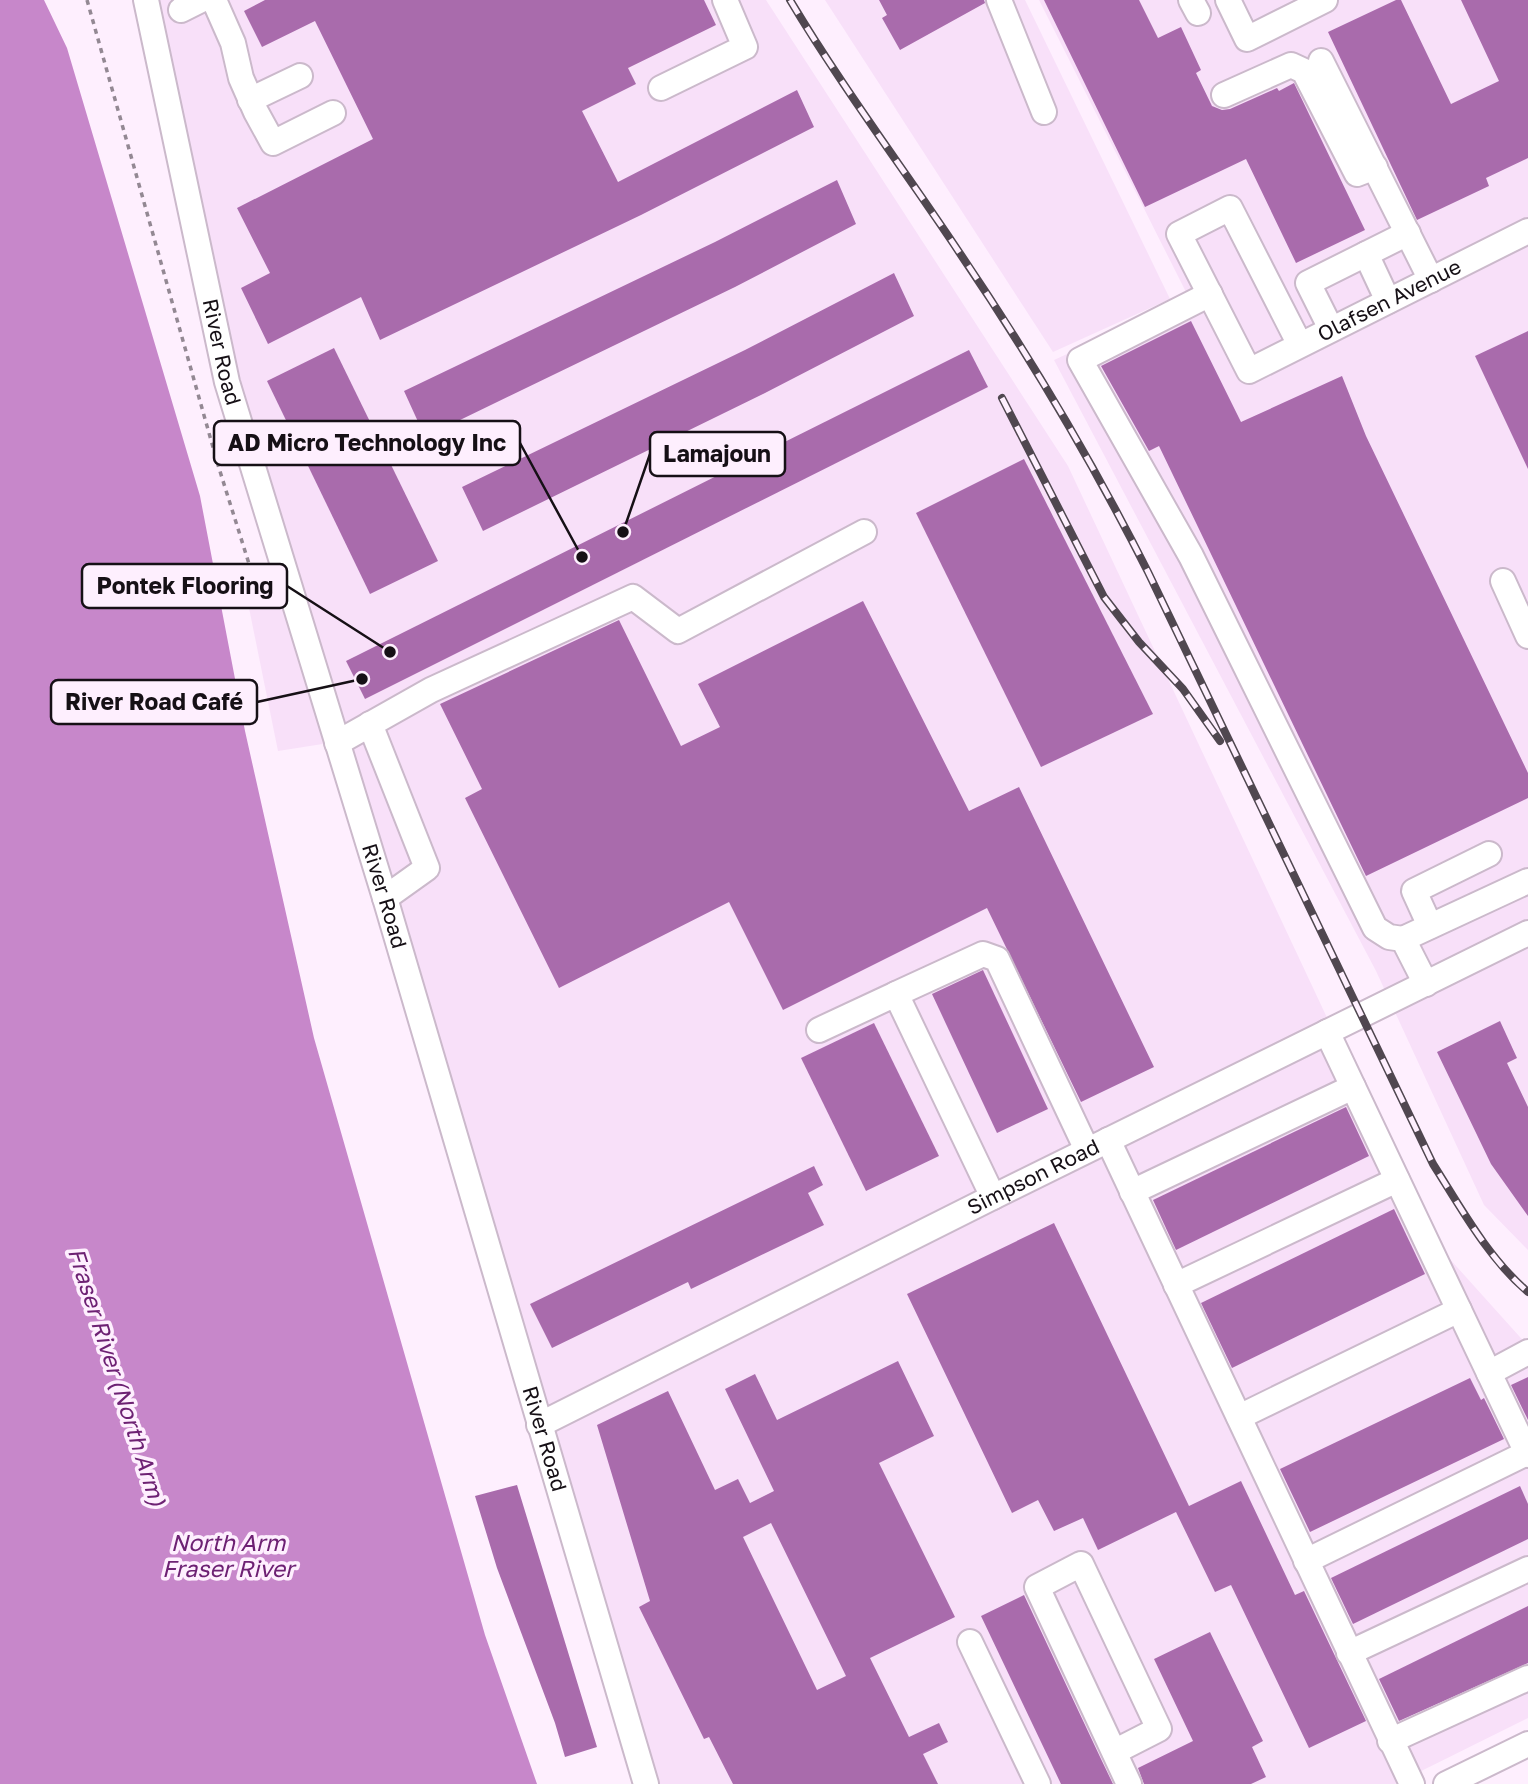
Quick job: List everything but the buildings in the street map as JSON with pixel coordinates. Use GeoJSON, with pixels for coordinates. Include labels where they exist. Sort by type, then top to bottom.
{"type":"FeatureCollection","features":[{"type":"Feature","properties":{"kind":"street","name":"River Road"},"geometry":{"type":"LineString","coordinates":[[146,0],[227,382],[384,898],[646,1784]]}},
{"type":"Feature","properties":{"kind":"street"},"geometry":{"type":"LineString","coordinates":[[214,0],[233,43],[241,78],[250,100],[273,142],[333,113]]}},
{"type":"Feature","properties":{"kind":"street"},"geometry":{"type":"LineString","coordinates":[[661,88],[745,47],[725,0]]}},
{"type":"Feature","properties":{"kind":"street"},"geometry":{"type":"LineString","coordinates":[[999,0],[1044,112]]}},
{"type":"Feature","properties":{"kind":"street"},"geometry":{"type":"LineString","coordinates":[[1228,0],[1247,39],[1325,0]]}},
{"type":"Feature","properties":{"kind":"street"},"geometry":{"type":"LineString","coordinates":[[1321,61],[1431,280]]}},
{"type":"Feature","properties":{"kind":"street"},"geometry":{"type":"LineString","coordinates":[[1224,95],[1290,65],[1304,71],[1357,174],[1375,167]]}},
{"type":"Feature","properties":{"kind":"street"},"geometry":{"type":"LineString","coordinates":[[250,100],[300,76]]}},
{"type":"Feature","properties":{"kind":"street"},"geometry":{"type":"LineString","coordinates":[[1300,345],[1230,208],[1179,234],[1210,294],[1080,360],[1191,556],[1375,928],[1389,937],[1403,939],[1528,881]]}},
{"type":"Feature","properties":{"kind":"street","name":"Olafsen Avenue"},"geometry":{"type":"LineString","coordinates":[[1210,294],[1250,371],[1528,231]]}},
{"type":"Feature","properties":{"kind":"street"},"geometry":{"type":"LineString","coordinates":[[1331,330],[1308,283],[1408,233]]}},
{"type":"Feature","properties":{"kind":"street"},"geometry":{"type":"LineString","coordinates":[[1366,254],[1388,301]]}},
{"type":"Feature","properties":{"kind":"street"},"geometry":{"type":"LineString","coordinates":[[337,743],[432,690],[633,597],[678,631],[864,532]]}},
{"type":"Feature","properties":{"kind":"street"},"geometry":{"type":"LineString","coordinates":[[1503,581],[1528,636]]}},
{"type":"Feature","properties":{"kind":"street"},"geometry":{"type":"LineString","coordinates":[[370,724],[426,868],[384,898]]}},
{"type":"Feature","properties":{"kind":"street"},"geometry":{"type":"LineString","coordinates":[[1430,926],[1414,891],[1489,854]]}},
{"type":"Feature","properties":{"kind":"street","name":"Simpson Road"},"geometry":{"type":"LineString","coordinates":[[539,1425],[1528,933]]}},
{"type":"Feature","properties":{"kind":"street"},"geometry":{"type":"LineString","coordinates":[[1403,939],[1426,984]]}},
{"type":"Feature","properties":{"kind":"street"},"geometry":{"type":"LineString","coordinates":[[819,1030],[983,954],[997,959],[1098,1145],[1132,1192],[1412,1784]]}},
{"type":"Feature","properties":{"kind":"street"},"geometry":{"type":"LineString","coordinates":[[896,994],[993,1197]]}},
{"type":"Feature","properties":{"kind":"street"},"geometry":{"type":"LineString","coordinates":[[1306,1561],[1528,1454],[1327,1032]]}},
{"type":"Feature","properties":{"kind":"street"},"geometry":{"type":"LineString","coordinates":[[1132,1192],[1353,1087]]}},
{"type":"Feature","properties":{"kind":"street"},"geometry":{"type":"LineString","coordinates":[[1176,1285],[1397,1180]]}},
{"type":"Feature","properties":{"kind":"street"},"geometry":{"type":"LineString","coordinates":[[1239,1417],[1459,1310]]}},
{"type":"Feature","properties":{"kind":"street"},"geometry":{"type":"LineString","coordinates":[[1489,1373],[1528,1352]]}},
{"type":"Feature","properties":{"kind":"street"},"geometry":{"type":"LineString","coordinates":[[1114,1752],[1159,1729],[1081,1564],[1037,1587],[1114,1752],[1129,1784]]}},
{"type":"Feature","properties":{"kind":"street"},"geometry":{"type":"LineString","coordinates":[[1349,1653],[1528,1569]]}},
{"type":"Feature","properties":{"kind":"street"},"geometry":{"type":"LineString","coordinates":[[970,1642],[1038,1784]]}},
{"type":"Feature","properties":{"kind":"street"},"geometry":{"type":"LineString","coordinates":[[1390,1741],[1528,1678]]}},
{"type":"Feature","properties":{"kind":"street"},"geometry":{"type":"LineString","coordinates":[[1446,1784],[1528,1744]]}},
{"type":"Feature","properties":{"kind":"path"},"geometry":{"type":"LineString","coordinates":[[87,0],[218,465],[256,586],[290,589]]}},
{"type":"Feature","properties":{"kind":"shaded area"},"geometry":{"type":"Polygon","coordinates":[[[146,0],[766,0],[1068,466],[1430,1237],[1528,1346],[1528,1718],[1395,1784],[646,1784],[227,382],[146,0]]]}},
{"type":"Feature","properties":{"kind":"shaded area"},"geometry":{"type":"Polygon","coordinates":[[[825,0],[1025,0],[1170,299],[1053,352],[825,0]]]}},
{"type":"Feature","properties":{"kind":"shaded area"},"geometry":{"type":"Polygon","coordinates":[[[1039,0],[1528,0],[1528,1250],[1484,1205],[1376,971],[1054,360],[1189,298],[1039,0]]]}},
{"type":"Feature","properties":{"kind":"shaded area"},"geometry":{"type":"Polygon","coordinates":[[[246,593],[288,599],[329,743],[278,751],[246,593]]]}},
{"type":"Feature","properties":{"kind":"water","name":"North Arm Fraser River"},"geometry":{"type":"Polygon","coordinates":[[[0,0],[44,0],[67,48],[200,496],[245,731],[314,1038],[485,1635],[537,1784],[0,1784],[0,0]]]}},
{"type":"Feature","properties":{"kind":"railway"},"geometry":{"type":"LineString","coordinates":[[790,0],[985,291],[1082,449],[1148,572],[1433,1164],[1488,1248],[1528,1292]]}},
{"type":"Feature","properties":{"kind":"railway"},"geometry":{"type":"LineString","coordinates":[[1002,398],[1104,597],[1139,642],[1183,689],[1220,741]]}},
{"type":"Feature","properties":{"kind":"place","name":"Lamajoun"},"geometry":{"type":"Point","coordinates":[623,532]}},
{"type":"Feature","properties":{"kind":"place","name":"AD Micro Technology Inc"},"geometry":{"type":"Point","coordinates":[582,557]}},
{"type":"Feature","properties":{"kind":"place","name":"Pontek Flooring"},"geometry":{"type":"Point","coordinates":[390,652]}},
{"type":"Feature","properties":{"kind":"place","name":"River Road Café"},"geometry":{"type":"Point","coordinates":[362,679]}},
{"type":"Feature","properties":{"kind":"water label","name":"Fraser River (North Arm)"},"geometry":{"type":"Point","coordinates":[117,1377]}}]}
